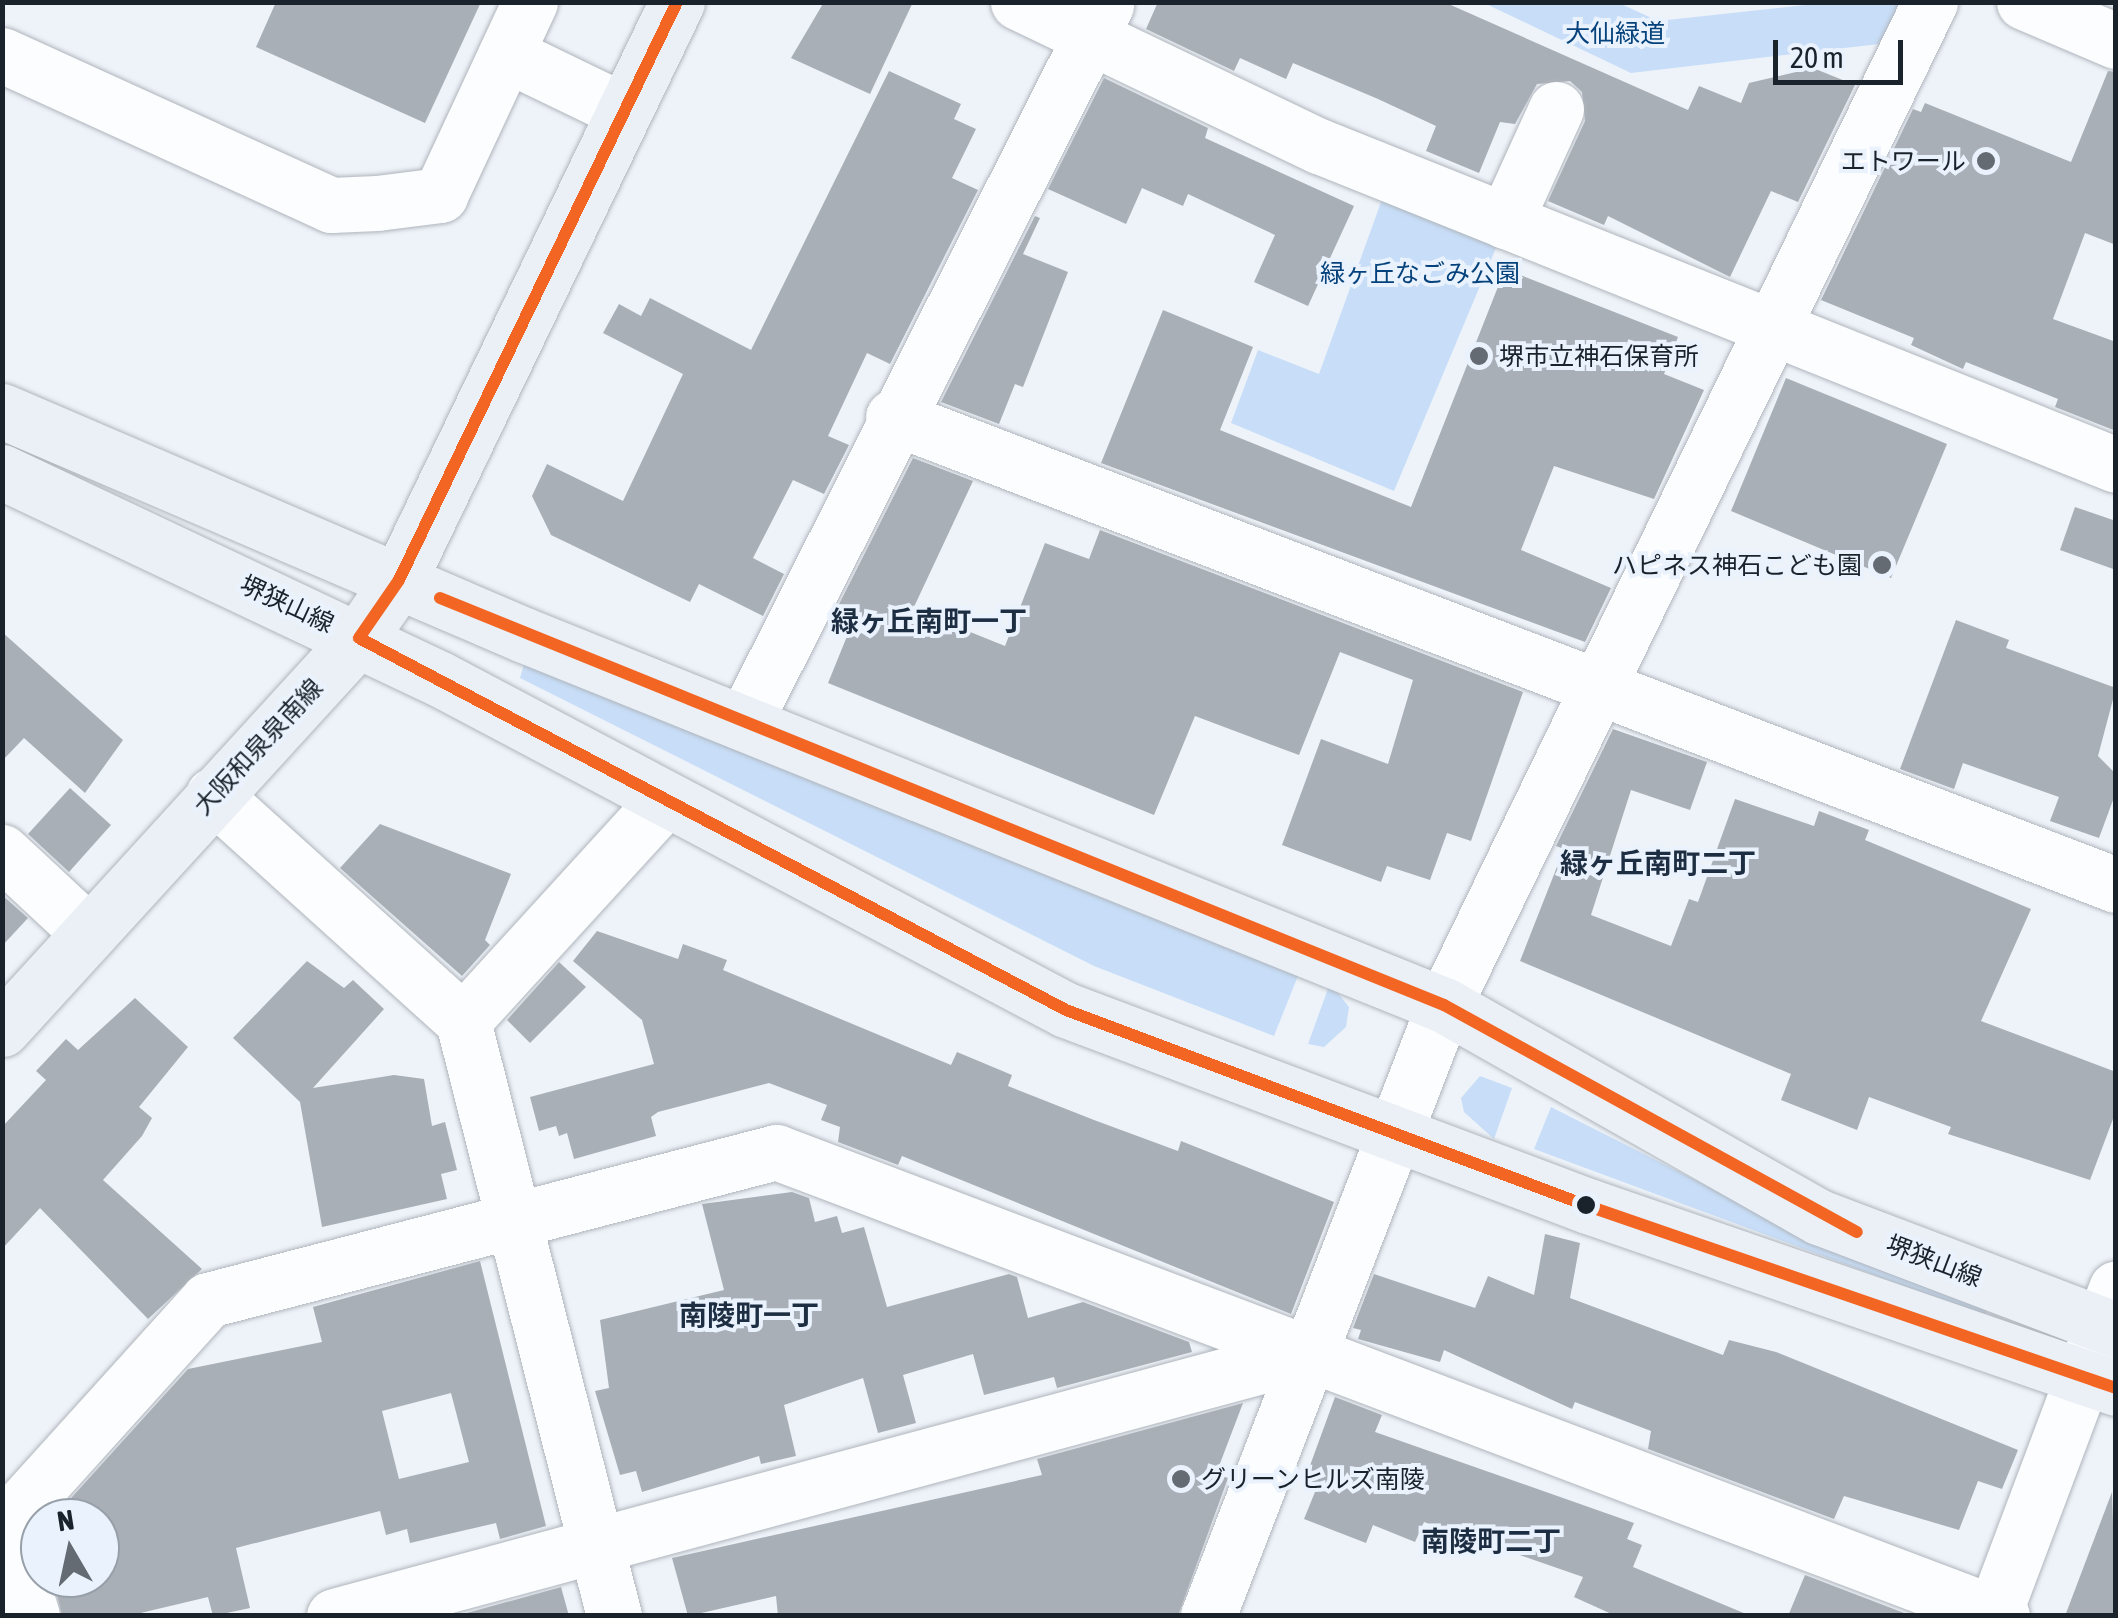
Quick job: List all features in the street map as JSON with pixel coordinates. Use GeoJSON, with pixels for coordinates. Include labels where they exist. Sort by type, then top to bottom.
{"type":"FeatureCollection","features":[{"type":"Feature","properties":{"kind":"main road","name":"大阪和泉泉南線"},"geometry":{"type":"LineString","coordinates":[[2,1029],[358,638],[400,580],[677,2]]}},
{"type":"Feature","properties":{"kind":"main road","name":"堺狭山線"},"geometry":{"type":"LineString","coordinates":[[2,411],[400,580],[1444,1005],[1819,1217],[2111,1314]]}},
{"type":"Feature","properties":{"kind":"main road","name":"堺狭山線"},"geometry":{"type":"LineString","coordinates":[[2,472],[358,638],[1066,1010],[1388,1133],[2099,1382]]}},
{"type":"Feature","properties":{"kind":"street"},"geometry":{"type":"LineString","coordinates":[[2,55],[331,205],[440,194],[530,2]]}},
{"type":"Feature","properties":{"kind":"street"},"geometry":{"type":"LineString","coordinates":[[1018,2],[1098,19],[1319,146],[2116,465]]}},
{"type":"Feature","properties":{"kind":"street"},"geometry":{"type":"LineString","coordinates":[[1208,1616],[1388,1133],[1444,1005],[1930,2]]}},
{"type":"Feature","properties":{"kind":"street"},"geometry":{"type":"LineString","coordinates":[[2024,2],[2116,41]]}},
{"type":"Feature","properties":{"kind":"street"},"geometry":{"type":"LineString","coordinates":[[745,721],[893,416],[1098,19]]}},
{"type":"Feature","properties":{"kind":"street"},"geometry":{"type":"LineString","coordinates":[[506,54],[624,111]]}},
{"type":"Feature","properties":{"kind":"street"},"geometry":{"type":"LineString","coordinates":[[1505,221],[1556,109]]}},
{"type":"Feature","properties":{"kind":"street"},"geometry":{"type":"LineString","coordinates":[[893,416],[2116,885]]}},
{"type":"Feature","properties":{"kind":"street"},"geometry":{"type":"LineString","coordinates":[[213,795],[463,1021],[614,1616]]}},
{"type":"Feature","properties":{"kind":"street"},"geometry":{"type":"LineString","coordinates":[[463,1021],[664,800]]}},
{"type":"Feature","properties":{"kind":"street"},"geometry":{"type":"LineString","coordinates":[[2,852],[89,933]]}},
{"type":"Feature","properties":{"kind":"street"},"geometry":{"type":"LineString","coordinates":[[32,1616],[4,1522],[208,1300],[776,1152],[1996,1614],[2099,1382],[2111,1314]]}},
{"type":"Feature","properties":{"kind":"street"},"geometry":{"type":"LineString","coordinates":[[334,1616],[1309,1353]]}},
{"type":"Feature","properties":{"kind":"green space","name":"大仙緑道"},"geometry":{"type":"Polygon","coordinates":[[[1484,3],[1619,3],[1658,21],[1825,3],[1907,3],[1888,43],[1631,73],[1484,3]]]}},
{"type":"Feature","properties":{"kind":"green space","name":"緑ヶ丘なごみ公園"},"geometry":{"type":"Polygon","coordinates":[[[1385,191],[1501,236],[1394,491],[1231,423],[1258,350],[1319,374],[1385,191]]]}},
{"type":"Feature","properties":{"kind":"green space"},"geometry":{"type":"Polygon","coordinates":[[[524,664],[1298,976],[1274,1036],[1094,966],[520,678],[524,664]]]}},
{"type":"Feature","properties":{"kind":"green space"},"geometry":{"type":"Polygon","coordinates":[[[1330,983],[1349,1007],[1346,1027],[1324,1047],[1308,1044],[1330,983]]]}},
{"type":"Feature","properties":{"kind":"green space"},"geometry":{"type":"Polygon","coordinates":[[[1480,1076],[1512,1088],[1494,1139],[1464,1112],[1461,1098],[1480,1076]]]}},
{"type":"Feature","properties":{"kind":"green space"},"geometry":{"type":"Polygon","coordinates":[[[1551,1107],[1800,1233],[1988,1307],[1985,1316],[1534,1149],[1551,1107]]]}},
{"type":"Feature","properties":{"kind":"building"},"geometry":{"type":"Polygon","coordinates":[[[276,2],[481,2],[425,123],[256,47],[276,2]]]}},
{"type":"Feature","properties":{"kind":"building"},"geometry":{"type":"Polygon","coordinates":[[[824,2],[913,2],[870,94],[791,58],[824,2]]]}},
{"type":"Feature","properties":{"kind":"building"},"geometry":{"type":"Polygon","coordinates":[[[1158,2],[1444,2],[1688,110],[1699,86],[1741,103],[1749,83],[1813,68],[1855,85],[1798,202],[1771,191],[1730,277],[1608,216],[1604,225],[1548,201],[1585,121],[1582,92],[1570,81],[1537,84],[1515,124],[1500,122],[1479,173],[1426,151],[1436,126],[1378,99],[1293,63],[1286,79],[1240,58],[1234,71],[1146,29],[1158,2]]]}},
{"type":"Feature","properties":{"kind":"building"},"geometry":{"type":"Polygon","coordinates":[[[889,71],[961,104],[954,119],[976,129],[952,178],[978,190],[890,364],[867,353],[828,436],[849,445],[824,494],[793,480],[753,558],[784,574],[763,616],[699,584],[690,602],[551,535],[532,496],[547,464],[623,501],[683,374],[603,333],[619,304],[641,316],[650,298],[751,350],[889,71]]]}},
{"type":"Feature","properties":{"kind":"building"},"geometry":{"type":"Polygon","coordinates":[[[2108,71],[2116,72],[2116,245],[2085,233],[2053,319],[2116,342],[2116,431],[2055,407],[2058,399],[1966,362],[1963,369],[1911,345],[1914,338],[1821,300],[1913,109],[1921,112],[1925,103],[2071,162],[2108,71]]]}},
{"type":"Feature","properties":{"kind":"building"},"geometry":{"type":"Polygon","coordinates":[[[1104,78],[1208,128],[1205,138],[1354,206],[1308,306],[1254,282],[1275,235],[1188,194],[1183,206],[1142,188],[1126,224],[1048,189],[1104,78]]]}},
{"type":"Feature","properties":{"kind":"building"},"geometry":{"type":"Polygon","coordinates":[[[1035,216],[1040,218],[1023,254],[1068,272],[1023,387],[1015,384],[999,424],[941,402],[1035,216]]]}},
{"type":"Feature","properties":{"kind":"building"},"geometry":{"type":"Polygon","coordinates":[[[1505,269],[1678,337],[1664,374],[1704,390],[1654,499],[1554,466],[1521,550],[1611,588],[1585,642],[1101,463],[1163,310],[1253,347],[1220,430],[1411,507],[1505,269]]]}},
{"type":"Feature","properties":{"kind":"building"},"geometry":{"type":"Polygon","coordinates":[[[1786,378],[1947,444],[1891,578],[1731,511],[1786,378]]]}},
{"type":"Feature","properties":{"kind":"building"},"geometry":{"type":"Polygon","coordinates":[[[913,458],[973,481],[913,609],[1005,646],[1045,543],[1089,559],[1100,530],[1523,692],[1471,841],[1447,833],[1430,880],[1387,866],[1381,882],[1282,845],[1321,739],[1388,764],[1413,680],[1340,652],[1299,755],[1195,716],[1154,815],[828,683],[852,624],[833,616],[913,458]]]}},
{"type":"Feature","properties":{"kind":"building"},"geometry":{"type":"Polygon","coordinates":[[[2075,507],[2116,521],[2116,570],[2060,550],[2075,507]]]}},
{"type":"Feature","properties":{"kind":"building"},"geometry":{"type":"Polygon","coordinates":[[[1956,620],[2009,640],[2006,648],[2116,688],[2098,756],[2116,774],[2116,792],[2099,838],[2050,821],[2059,797],[1963,763],[1954,789],[1900,769],[1956,620]]]}},
{"type":"Feature","properties":{"kind":"building"},"geometry":{"type":"Polygon","coordinates":[[[2,632],[123,740],[85,793],[24,738],[2,761],[2,632]]]}},
{"type":"Feature","properties":{"kind":"building"},"geometry":{"type":"Polygon","coordinates":[[[1613,729],[1707,762],[1690,810],[1631,790],[1591,915],[1671,946],[1689,899],[1698,902],[1735,799],[1814,826],[1819,811],[1869,830],[1865,840],[2031,909],[1981,1021],[2116,1072],[2116,1111],[2090,1180],[1948,1134],[1951,1127],[1869,1097],[1857,1130],[1781,1100],[1791,1074],[1520,961],[1564,849],[1556,846],[1613,729]]]}},
{"type":"Feature","properties":{"kind":"building"},"geometry":{"type":"Polygon","coordinates":[[[70,788],[111,825],[69,872],[28,834],[70,788]]]}},
{"type":"Feature","properties":{"kind":"building"},"geometry":{"type":"Polygon","coordinates":[[[380,824],[511,874],[485,940],[490,945],[462,976],[340,868],[380,824]]]}},
{"type":"Feature","properties":{"kind":"building"},"geometry":{"type":"Polygon","coordinates":[[[2,895],[28,918],[2,946],[2,895]]]}},
{"type":"Feature","properties":{"kind":"building"},"geometry":{"type":"Polygon","coordinates":[[[597,931],[678,959],[683,944],[727,960],[723,970],[951,1065],[957,1052],[1012,1075],[1008,1086],[1178,1151],[1181,1141],[1334,1202],[1291,1314],[902,1156],[898,1165],[838,1142],[840,1127],[821,1120],[827,1105],[769,1083],[658,1112],[651,1117],[656,1136],[574,1159],[567,1133],[559,1136],[556,1126],[539,1131],[530,1097],[654,1064],[642,1020],[573,961],[597,931]]]}},
{"type":"Feature","properties":{"kind":"building"},"geometry":{"type":"Polygon","coordinates":[[[307,961],[344,988],[353,980],[384,1009],[313,1088],[394,1075],[424,1079],[432,1126],[445,1122],[457,1170],[441,1174],[447,1199],[322,1227],[300,1102],[233,1038],[307,961]]]}},
{"type":"Feature","properties":{"kind":"building"},"geometry":{"type":"Polygon","coordinates":[[[559,962],[586,987],[530,1043],[507,1020],[559,962]]]}},
{"type":"Feature","properties":{"kind":"building"},"geometry":{"type":"Polygon","coordinates":[[[135,998],[188,1047],[139,1107],[152,1118],[142,1136],[103,1180],[202,1269],[148,1319],[40,1208],[2,1249],[2,1127],[46,1080],[36,1071],[66,1039],[78,1050],[135,998]]]}},
{"type":"Feature","properties":{"kind":"building"},"geometry":{"type":"Polygon","coordinates":[[[792,1192],[809,1198],[815,1222],[837,1216],[842,1233],[864,1227],[887,1307],[1009,1274],[1017,1277],[1028,1318],[1083,1302],[1189,1342],[1192,1352],[1057,1388],[1054,1377],[984,1395],[973,1354],[903,1375],[916,1423],[878,1433],[863,1378],[784,1405],[796,1456],[761,1464],[759,1456],[642,1492],[636,1471],[620,1475],[595,1391],[609,1388],[600,1320],[724,1290],[702,1204],[792,1192]]]}},
{"type":"Feature","properties":{"kind":"building"},"geometry":{"type":"Polygon","coordinates":[[[1545,1234],[1580,1243],[1570,1298],[1723,1355],[1729,1340],[1776,1352],[2018,1450],[2002,1489],[1978,1481],[1959,1530],[1844,1496],[1834,1519],[1648,1449],[1651,1431],[1575,1402],[1572,1409],[1444,1350],[1440,1362],[1358,1339],[1361,1330],[1353,1328],[1374,1274],[1475,1308],[1488,1276],[1534,1295],[1545,1234]]]}},
{"type":"Feature","properties":{"kind":"building"},"geometry":{"type":"Polygon","coordinates":[[[480,1261],[546,1526],[500,1539],[496,1523],[410,1543],[407,1529],[386,1535],[380,1511],[236,1548],[250,1608],[213,1616],[208,1597],[128,1616],[62,1616],[58,1598],[120,1598],[120,1498],[71,1498],[188,1369],[322,1342],[313,1307],[480,1261]],[[451,1393],[382,1411],[399,1479],[469,1462],[451,1393]]]}},
{"type":"Feature","properties":{"kind":"building"},"geometry":{"type":"Polygon","coordinates":[[[1335,1397],[1382,1415],[1375,1432],[1634,1523],[1627,1539],[1642,1545],[1633,1567],[1751,1616],[1616,1616],[1574,1597],[1583,1577],[1424,1522],[1415,1542],[1373,1525],[1366,1543],[1304,1519],[1317,1487],[1304,1482],[1335,1397]]]}},
{"type":"Feature","properties":{"kind":"building"},"geometry":{"type":"Polygon","coordinates":[[[1243,1403],[1216,1474],[1228,1478],[1178,1616],[778,1616],[776,1596],[688,1616],[672,1558],[1042,1475],[1037,1459],[1243,1403]]]}},
{"type":"Feature","properties":{"kind":"building"},"geometry":{"type":"Polygon","coordinates":[[[2112,1492],[2116,1616],[2065,1616],[2112,1492]]]}},
{"type":"Feature","properties":{"kind":"building"},"geometry":{"type":"Polygon","coordinates":[[[1805,1575],[1912,1616],[1788,1616],[1805,1575]]]}},
{"type":"Feature","properties":{"kind":"building"},"geometry":{"type":"Polygon","coordinates":[[[561,1587],[569,1616],[456,1616],[561,1587]]]}},
{"type":"Feature","properties":{"kind":"transit line"},"geometry":{"type":"LineString","coordinates":[[677,2],[399,580],[359,638],[1066,1010],[1588,1206],[2116,1388]]}},
{"type":"Feature","properties":{"kind":"transit line"},"geometry":{"type":"LineString","coordinates":[[440,598],[1444,1005],[1857,1232]]}},
{"type":"Feature","properties":{"kind":"place","name":"エトワール"},"geometry":{"type":"Point","coordinates":[1986,161]}},
{"type":"Feature","properties":{"kind":"place","name":"堺市立神石保育所"},"geometry":{"type":"Point","coordinates":[1479,356]}},
{"type":"Feature","properties":{"kind":"place","name":"ハピネス神石こども園"},"geometry":{"type":"Point","coordinates":[1882,565]}},
{"type":"Feature","properties":{"kind":"place","name":"グリーンヒルズ南陵"},"geometry":{"type":"Point","coordinates":[1181,1479]}},
{"type":"Feature","properties":{"kind":"district","name":"緑ヶ丘南町一丁"},"geometry":{"type":"Point","coordinates":[929,621]}},
{"type":"Feature","properties":{"kind":"district","name":"緑ヶ丘南町二丁"},"geometry":{"type":"Point","coordinates":[1658,863]}},
{"type":"Feature","properties":{"kind":"district","name":"南陵町一丁"},"geometry":{"type":"Point","coordinates":[749,1315]}},
{"type":"Feature","properties":{"kind":"district","name":"南陵町二丁"},"geometry":{"type":"Point","coordinates":[1491,1541]}}]}
